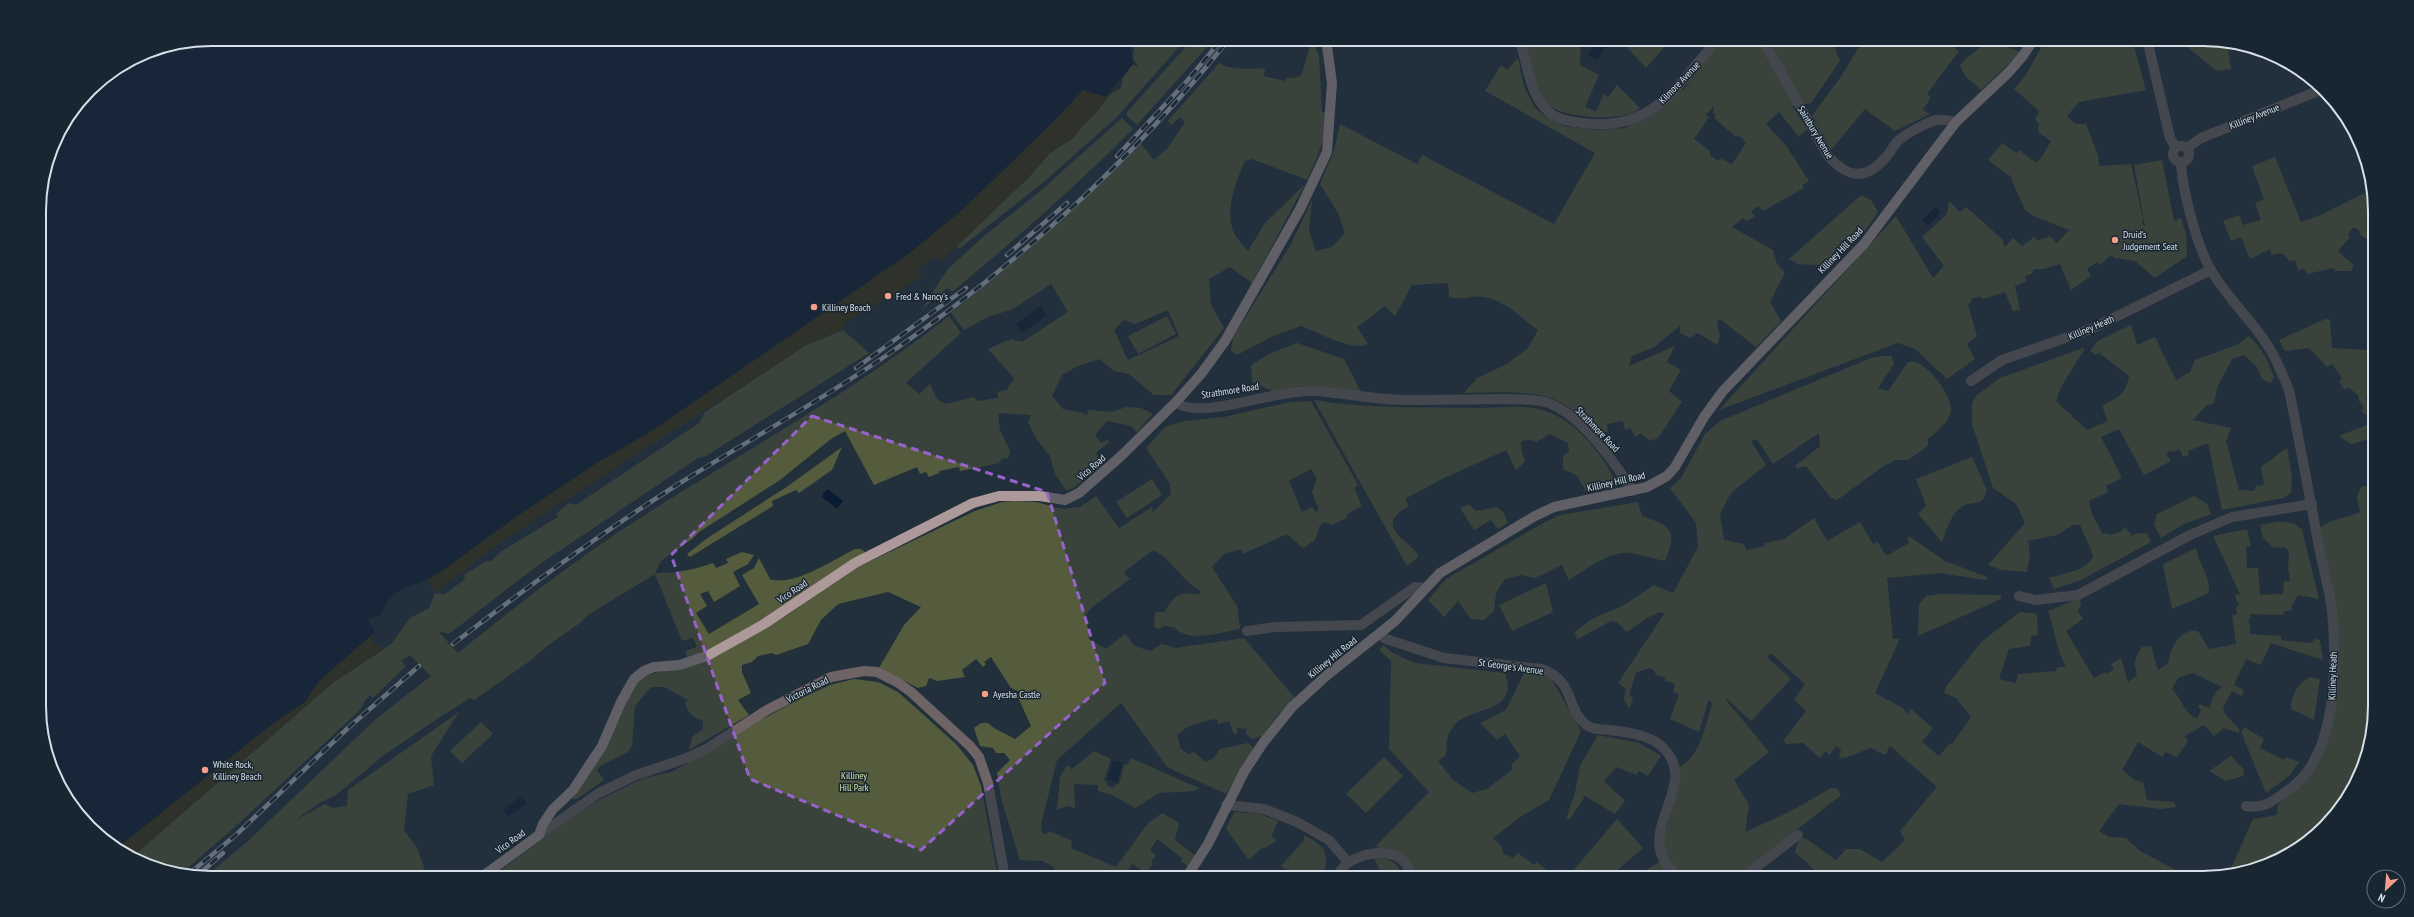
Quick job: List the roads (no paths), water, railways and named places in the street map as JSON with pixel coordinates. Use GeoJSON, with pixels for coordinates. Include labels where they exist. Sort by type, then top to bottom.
{"type":"FeatureCollection","features":[{"type":"Feature","properties":{"kind":"main road","name":"Strathmore Road"},"geometry":{"type":"LineString","coordinates":[[1176,402],[1201,374],[1225,341],[1300,209],[1327,152],[1332,83],[1327,46]]}},
{"type":"Feature","properties":{"kind":"main road","name":"Killiney Hill Road"},"geometry":{"type":"LineString","coordinates":[[1191,871],[1208,844],[1226,805],[1244,772],[1289,711],[1342,662],[1379,634],[1408,608],[1440,573],[1535,516],[1554,507],[1633,491],[1657,483],[1675,467],[1704,417],[1723,391],[1864,244],[1956,122],[2008,73],[2029,46]]}},
{"type":"Feature","properties":{"kind":"main road","name":"Vico Road"},"geometry":{"type":"LineString","coordinates":[[490,871],[540,835],[543,824],[554,809],[573,790],[602,746],[621,702],[634,679],[644,671],[654,667],[679,665],[707,656],[764,624],[855,563],[973,503],[999,496],[1040,496],[1065,500],[1079,493],[1120,457],[1176,402]]}},
{"type":"Feature","properties":{"kind":"street","name":"Kilmore Avenue"},"geometry":{"type":"LineString","coordinates":[[1521,46],[1531,79],[1544,108],[1566,121],[1605,125],[1635,119],[1647,113],[1668,96],[1712,46]]}},
{"type":"Feature","properties":{"kind":"street","name":"Saintbury Avenue"},"geometry":{"type":"LineString","coordinates":[[1766,46],[1828,156],[1838,167],[1855,174],[1866,174],[1874,170],[1899,140],[1920,128],[1938,119],[1956,122]]}},
{"type":"Feature","properties":{"kind":"street"},"geometry":{"type":"LineString","coordinates":[[2149,46],[2170,138],[2176,148],[2174,157],[2181,162],[2189,157],[2187,148],[2183,146],[2176,148]]}},
{"type":"Feature","properties":{"kind":"street","name":"Killiney Avenue"},"geometry":{"type":"LineString","coordinates":[[2187,148],[2202,138],[2317,91]]}},
{"type":"Feature","properties":{"kind":"street","name":"Killiney Heath"},"geometry":{"type":"LineString","coordinates":[[2181,162],[2184,186],[2203,254],[2211,270],[2268,346],[2279,366],[2289,390],[2332,610],[2334,675],[2332,703],[2316,755],[2300,781],[2269,804],[2255,808],[2246,806]]}},
{"type":"Feature","properties":{"kind":"street","name":"Killiney Heath"},"geometry":{"type":"LineString","coordinates":[[1971,381],[2002,360],[2091,329],[2211,270]]}},
{"type":"Feature","properties":{"kind":"street","name":"Strathmore Road"},"geometry":{"type":"LineString","coordinates":[[1176,402],[1180,406],[1205,408],[1235,404],[1286,393],[1315,391],[1408,400],[1458,398],[1533,400],[1549,403],[1563,410],[1576,422],[1613,462],[1633,491]]}},
{"type":"Feature","properties":{"kind":"street"},"geometry":{"type":"LineString","coordinates":[[2019,596],[2036,600],[2078,595],[2190,535],[2232,517],[2312,504]]}},
{"type":"Feature","properties":{"kind":"street"},"geometry":{"type":"LineString","coordinates":[[1247,631],[1290,626],[1361,625],[1415,587],[1426,588]]}},
{"type":"Feature","properties":{"kind":"street","name":"St George's Avenue"},"geometry":{"type":"LineString","coordinates":[[1379,634],[1386,639],[1444,658],[1542,670],[1553,673],[1562,680],[1580,718],[1586,726],[1595,729],[1628,733],[1648,738],[1658,744],[1673,762],[1676,780],[1662,828],[1660,848],[1672,871]]}},
{"type":"Feature","properties":{"kind":"street","name":"Victoria Road"},"geometry":{"type":"LineString","coordinates":[[540,835],[599,793],[636,775],[694,755],[766,710],[831,677],[864,671],[877,672],[897,682],[911,692],[970,746],[978,757],[988,783],[1004,871]]}},
{"type":"Feature","properties":{"kind":"street"},"geometry":{"type":"LineString","coordinates":[[1226,805],[1264,809],[1297,822],[1329,840],[1348,862]]}},
{"type":"Feature","properties":{"kind":"street"},"geometry":{"type":"LineString","coordinates":[[1751,871],[1798,835]]}},
{"type":"Feature","properties":{"kind":"street"},"geometry":{"type":"LineString","coordinates":[[1341,871],[1348,862],[1374,852],[1394,854],[1408,865],[1409,871]]}},
{"type":"Feature","properties":{"kind":"water"},"geometry":{"type":"Polygon","coordinates":[[[200,46],[1130,46],[1133,64],[1106,97],[1083,90],[1052,123],[961,211],[907,255],[653,430],[595,464],[523,512],[436,575],[397,593],[385,605],[381,615],[368,619],[375,632],[319,681],[305,702],[271,725],[121,845],[94,823],[74,798],[63,779],[49,738],[46,717],[46,200],[52,168],[63,138],[80,111],[102,87],[128,68],[138,63],[168,52],[200,46]]]}},
{"type":"Feature","properties":{"kind":"water"},"geometry":{"type":"Polygon","coordinates":[[[1592,46],[1605,46],[1598,60],[1588,55],[1592,46]]]}},
{"type":"Feature","properties":{"kind":"water"},"geometry":{"type":"Polygon","coordinates":[[[1936,207],[1941,213],[1927,226],[1922,220],[1936,207]]]}},
{"type":"Feature","properties":{"kind":"water"},"geometry":{"type":"Polygon","coordinates":[[[1040,306],[1047,315],[1023,333],[1021,330],[1017,331],[1018,327],[1016,324],[1040,306]]]}},
{"type":"Feature","properties":{"kind":"water"},"geometry":{"type":"Polygon","coordinates":[[[828,489],[843,501],[837,509],[822,497],[824,492],[828,489]]]}},
{"type":"Feature","properties":{"kind":"water"},"geometry":{"type":"Polygon","coordinates":[[[1113,760],[1123,763],[1117,782],[1107,780],[1113,760]]]}},
{"type":"Feature","properties":{"kind":"water"},"geometry":{"type":"Polygon","coordinates":[[[522,796],[527,803],[508,817],[503,810],[522,796]]]}},
{"type":"Feature","properties":{"kind":"railway"},"geometry":{"type":"LineString","coordinates":[[1117,156],[1187,81],[1216,46]]}},
{"type":"Feature","properties":{"kind":"railway"},"geometry":{"type":"LineString","coordinates":[[453,644],[537,581],[622,521],[680,483],[862,372],[981,286],[1026,248],[1113,169],[1153,127],[1223,46]]}},
{"type":"Feature","properties":{"kind":"railway"},"geometry":{"type":"LineString","coordinates":[[1007,255],[1067,203]]}},
{"type":"Feature","properties":{"kind":"railway"},"geometry":{"type":"LineString","coordinates":[[856,368],[966,288]]}},
{"type":"Feature","properties":{"kind":"railway"},"geometry":{"type":"LineString","coordinates":[[193,870],[237,834],[348,728],[419,666]]}},
{"type":"Feature","properties":{"kind":"railway"},"geometry":{"type":"LineString","coordinates":[[203,871],[223,853]]}},
{"type":"Feature","properties":{"kind":"place","name":"Druid's Judgement Seat"},"geometry":{"type":"Point","coordinates":[2115,240]}},
{"type":"Feature","properties":{"kind":"place","name":"Fred & Nancy's"},"geometry":{"type":"Point","coordinates":[888,296]}},
{"type":"Feature","properties":{"kind":"place","name":"Killiney Beach"},"geometry":{"type":"Point","coordinates":[814,307]}},
{"type":"Feature","properties":{"kind":"place","name":"Ayesha Castle"},"geometry":{"type":"Point","coordinates":[985,694]}},
{"type":"Feature","properties":{"kind":"place","name":"White Rock, Killiney Beach"},"geometry":{"type":"Point","coordinates":[205,770]}},
{"type":"Feature","properties":{"kind":"park label","name":"Killiney Hill Park"},"geometry":{"type":"Point","coordinates":[854,780]}}]}
